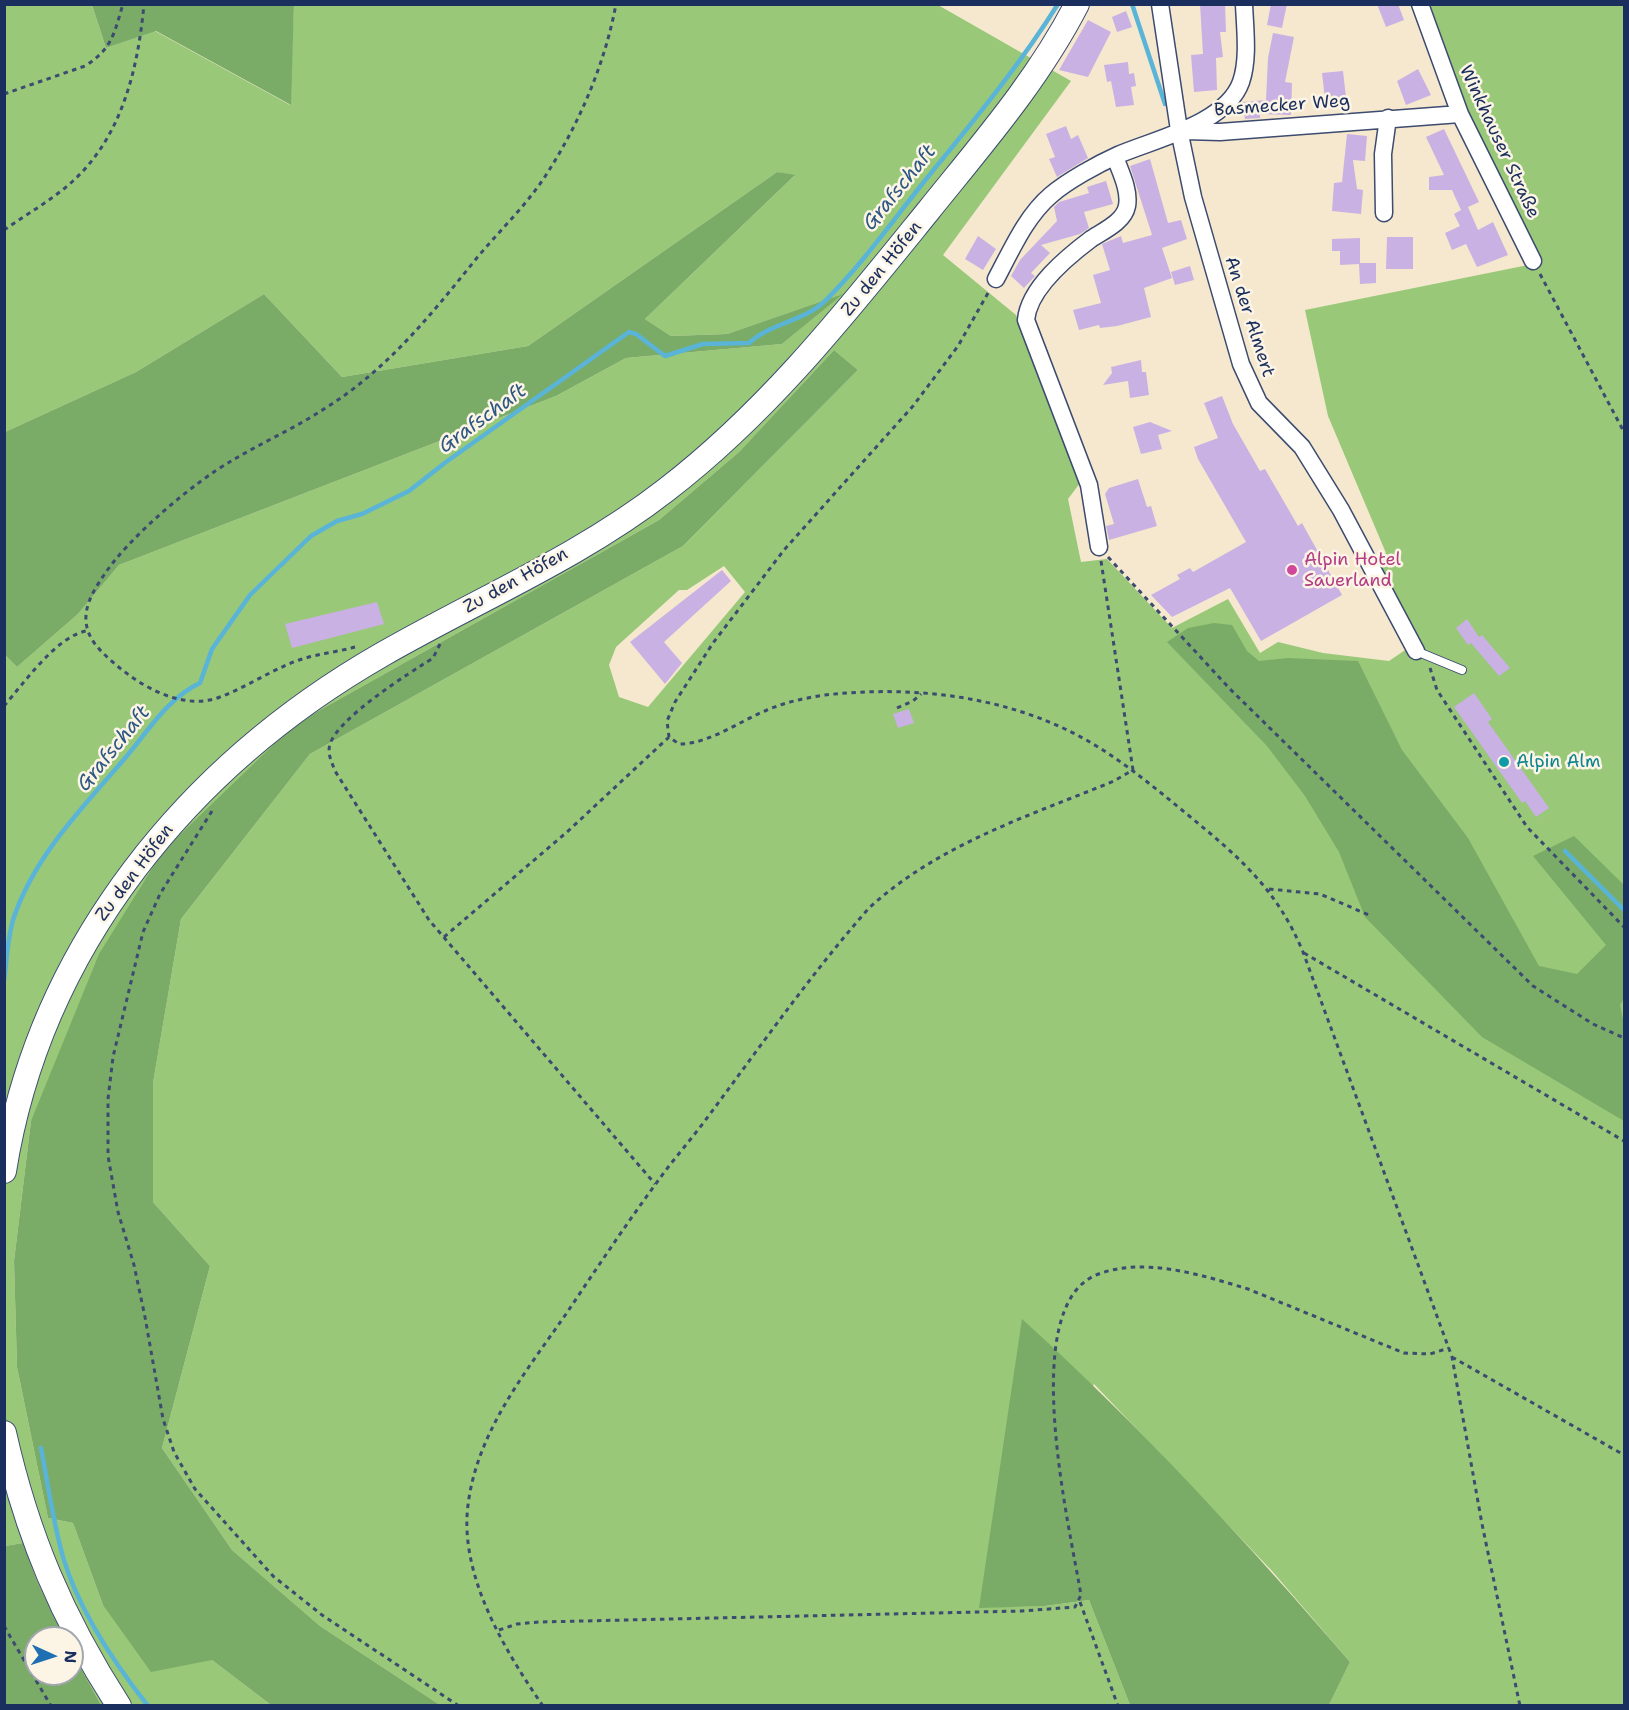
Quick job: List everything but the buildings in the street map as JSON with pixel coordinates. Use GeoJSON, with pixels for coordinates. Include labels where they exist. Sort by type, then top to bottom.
{"type":"FeatureCollection","features":[{"type":"Feature","properties":{"kind":"street","name":"Zu den Höfen"},"geometry":{"type":"LineString","coordinates":[[4,1171],[25,1083],[39,1043],[71,968],[121,887],[152,844],[206,787],[287,716],[383,654],[549,565],[664,492],[766,401],[828,336],[1012,108],[1077,4]]}},
{"type":"Feature","properties":{"kind":"street","name":"An der Almert"},"geometry":{"type":"LineString","coordinates":[[1160,4],[1179,130],[1193,197],[1227,322],[1253,392],[1267,412],[1302,447],[1341,510],[1422,654]]}},
{"type":"Feature","properties":{"kind":"street"},"geometry":{"type":"LineString","coordinates":[[996,279],[1041,204],[1059,189],[1115,157],[1216,114],[1225,106],[1241,83],[1245,52],[1244,4]]}},
{"type":"Feature","properties":{"kind":"street","name":"Winkhauser Straße"},"geometry":{"type":"LineString","coordinates":[[1420,4],[1460,114],[1533,261]]}},
{"type":"Feature","properties":{"kind":"street","name":"Basmecker Weg"},"geometry":{"type":"LineString","coordinates":[[1179,130],[1220,132],[1460,114]]}},
{"type":"Feature","properties":{"kind":"street"},"geometry":{"type":"LineString","coordinates":[[1384,213],[1383,154],[1388,118]]}},
{"type":"Feature","properties":{"kind":"street"},"geometry":{"type":"LineString","coordinates":[[1099,547],[1089,485],[1026,320],[1036,294],[1051,277],[1079,248],[1113,225],[1125,212],[1127,198],[1115,157]]}},
{"type":"Feature","properties":{"kind":"street"},"geometry":{"type":"LineString","coordinates":[[4,1433],[21,1504],[47,1575],[88,1658],[119,1706]]}},
{"type":"Feature","properties":{"kind":"lane"},"geometry":{"type":"LineString","coordinates":[[1422,654],[1462,670]]}},
{"type":"Feature","properties":{"kind":"path"},"geometry":{"type":"LineString","coordinates":[[4,94],[85,66],[96,59],[111,43],[123,4]]}},
{"type":"Feature","properties":{"kind":"path"},"geometry":{"type":"LineString","coordinates":[[4,230],[72,182],[98,153],[112,130],[130,84],[138,54],[144,4]]}},
{"type":"Feature","properties":{"kind":"path"},"geometry":{"type":"LineString","coordinates":[[383,654],[374,642],[301,659],[220,698],[189,700],[146,687],[123,672],[92,641],[86,631],[85,619],[94,591],[117,556],[166,511],[231,460],[287,432],[368,379],[397,353],[438,307],[545,176],[586,100],[604,54],[616,4]]}},
{"type":"Feature","properties":{"kind":"path"},"geometry":{"type":"LineString","coordinates":[[1533,261],[1624,432]]}},
{"type":"Feature","properties":{"kind":"path"},"geometry":{"type":"LineString","coordinates":[[996,279],[958,346],[937,376],[784,550],[713,643],[670,712],[666,729],[669,737],[679,744],[699,741],[794,700],[826,695],[949,694],[975,699],[1044,720],[1086,740],[1133,770],[1211,834],[1269,889],[1283,910],[1303,952],[1452,1357],[1482,1524],[1520,1706]]}},
{"type":"Feature","properties":{"kind":"path"},"geometry":{"type":"LineString","coordinates":[[1099,547],[1133,770]]}},
{"type":"Feature","properties":{"kind":"path"},"geometry":{"type":"LineString","coordinates":[[1099,547],[1230,689],[1533,986],[1593,1024],[1624,1038]]}},
{"type":"Feature","properties":{"kind":"path"},"geometry":{"type":"LineString","coordinates":[[437,625],[441,644],[433,658],[340,727],[329,746],[329,756],[335,771],[429,920],[655,1184]]}},
{"type":"Feature","properties":{"kind":"path"},"geometry":{"type":"LineString","coordinates":[[4,706],[35,670],[69,637],[86,631]]}},
{"type":"Feature","properties":{"kind":"path"},"geometry":{"type":"LineString","coordinates":[[1422,654],[1437,690],[1527,827],[1624,927]]}},
{"type":"Feature","properties":{"kind":"path"},"geometry":{"type":"LineString","coordinates":[[897,708],[913,701],[921,694]]}},
{"type":"Feature","properties":{"kind":"path"},"geometry":{"type":"LineString","coordinates":[[444,938],[575,824],[669,737]]}},
{"type":"Feature","properties":{"kind":"path"},"geometry":{"type":"LineString","coordinates":[[543,1706],[512,1661],[480,1592],[469,1546],[467,1507],[476,1465],[497,1416],[655,1184],[794,1001],[855,924],[886,892],[972,839],[1114,782],[1133,770]]}},
{"type":"Feature","properties":{"kind":"path"},"geometry":{"type":"LineString","coordinates":[[206,787],[214,804],[211,817],[171,876],[143,932],[113,1057],[108,1099],[108,1156],[118,1212],[141,1296],[163,1419],[174,1452],[195,1489],[273,1576],[322,1615],[459,1706]]}},
{"type":"Feature","properties":{"kind":"path"},"geometry":{"type":"LineString","coordinates":[[1269,889],[1320,894],[1369,915]]}},
{"type":"Feature","properties":{"kind":"path"},"geometry":{"type":"LineString","coordinates":[[1303,952],[1624,1141]]}},
{"type":"Feature","properties":{"kind":"path"},"geometry":{"type":"LineString","coordinates":[[499,1630],[517,1624],[539,1622],[1067,1610],[1075,1607],[1080,1602],[1081,1595],[1057,1453],[1054,1348],[1065,1305],[1080,1286],[1094,1276],[1116,1268],[1168,1270],[1198,1275],[1248,1289],[1404,1353],[1430,1354],[1449,1348]]}},
{"type":"Feature","properties":{"kind":"path"},"geometry":{"type":"LineString","coordinates":[[1452,1357],[1624,1455]]}},
{"type":"Feature","properties":{"kind":"path"},"geometry":{"type":"LineString","coordinates":[[1080,1602],[1085,1609],[1118,1706]]}},
{"type":"Feature","properties":{"kind":"path"},"geometry":{"type":"LineString","coordinates":[[4,1626],[51,1706]]}},
{"type":"Feature","properties":{"kind":"green space"},"geometry":{"type":"Polygon","coordinates":[[[4,5],[92,5],[106,48],[155,31],[290,105],[294,5],[938,5],[1071,81],[943,255],[1016,315],[1083,479],[1068,499],[1081,562],[1107,559],[1172,628],[1228,599],[1260,653],[1278,642],[1323,653],[1389,661],[1417,642],[1376,559],[1386,553],[1328,416],[1305,310],[1543,262],[1467,110],[1430,5],[1624,5],[1624,1705],[1329,1705],[1350,1662],[1273,1572],[1094,1384],[980,1607],[1045,1606],[1089,1600],[1130,1705],[440,1705],[320,1626],[232,1550],[162,1448],[210,1266],[153,1202],[153,1083],[181,919],[310,754],[683,546],[858,370],[834,350],[739,452],[659,520],[295,724],[31,1121],[14,1261],[17,1367],[48,1518],[73,1523],[103,1605],[212,1660],[271,1705],[101,1705],[84,1674],[84,1626],[59,1626],[37,1581],[23,1543],[5,1546],[5,655],[17,667],[78,614],[119,565],[556,396],[626,358],[782,344],[841,295],[727,334],[671,336],[645,319],[794,176],[777,172],[528,346],[342,377],[264,294],[136,372],[5,432],[4,5]],[[724,566],[687,590],[679,590],[616,647],[609,665],[619,697],[648,707],[745,592],[724,566]]]}},
{"type":"Feature","properties":{"kind":"green space"},"geometry":{"type":"Polygon","coordinates":[[[92,5],[294,5],[291,105],[156,31],[106,48],[92,5]]]}},
{"type":"Feature","properties":{"kind":"green space"},"geometry":{"type":"Polygon","coordinates":[[[777,172],[795,175],[645,319],[671,336],[727,334],[843,294],[782,344],[626,358],[556,396],[119,565],[78,614],[17,667],[5,655],[5,432],[136,372],[264,294],[342,377],[528,346],[777,172]]]}},
{"type":"Feature","properties":{"kind":"green space"},"geometry":{"type":"Polygon","coordinates":[[[834,350],[858,370],[683,546],[310,754],[181,919],[153,1083],[153,1202],[210,1266],[162,1448],[232,1550],[320,1626],[440,1705],[271,1705],[212,1660],[151,1672],[103,1605],[73,1523],[48,1518],[17,1367],[14,1261],[31,1121],[99,954],[163,851],[295,724],[659,520],[739,452],[834,350]]]}},
{"type":"Feature","properties":{"kind":"green space"},"geometry":{"type":"Polygon","coordinates":[[[1214,623],[1232,625],[1247,651],[1259,661],[1288,658],[1358,661],[1402,750],[1468,838],[1539,966],[1577,974],[1606,945],[1533,856],[1574,836],[1624,885],[1624,998],[1620,1005],[1624,1024],[1624,1121],[1482,1037],[1365,917],[1339,852],[1305,796],[1267,746],[1167,642],[1188,628],[1214,623]]]}},
{"type":"Feature","properties":{"kind":"green space"},"geometry":{"type":"Polygon","coordinates":[[[1022,1319],[1150,1442],[1272,1573],[1350,1662],[1329,1705],[1130,1705],[1089,1600],[1045,1606],[979,1608],[1022,1319]]]}},
{"type":"Feature","properties":{"kind":"green space"},"geometry":{"type":"Polygon","coordinates":[[[23,1543],[37,1581],[59,1626],[24,1626],[24,1686],[84,1686],[84,1674],[101,1705],[5,1705],[5,1546],[23,1543]]]}},
{"type":"Feature","properties":{"kind":"waterway","name":"Grafschaft"},"geometry":{"type":"LineString","coordinates":[[4,981],[14,917],[23,894],[48,852],[62,832],[159,716],[178,697],[200,683],[212,649],[250,595],[311,536],[337,521],[362,514],[409,491],[446,462],[629,332],[636,334],[665,356],[703,344],[749,343],[768,330],[818,307],[865,257],[976,118],[1027,51],[1058,4]]}},
{"type":"Feature","properties":{"kind":"waterway"},"geometry":{"type":"LineString","coordinates":[[1132,4],[1165,104]]}},
{"type":"Feature","properties":{"kind":"waterway"},"geometry":{"type":"LineString","coordinates":[[1565,851],[1624,910]]}},
{"type":"Feature","properties":{"kind":"waterway"},"geometry":{"type":"LineString","coordinates":[[41,1448],[56,1530],[63,1557],[78,1596],[99,1635],[148,1706]]}},
{"type":"Feature","properties":{"kind":"place","name":"Alpin Hotel Sauerland"},"geometry":{"type":"Point","coordinates":[1292,570]}},
{"type":"Feature","properties":{"kind":"place","name":"Alpin Alm"},"geometry":{"type":"Point","coordinates":[1504,762]}}]}
